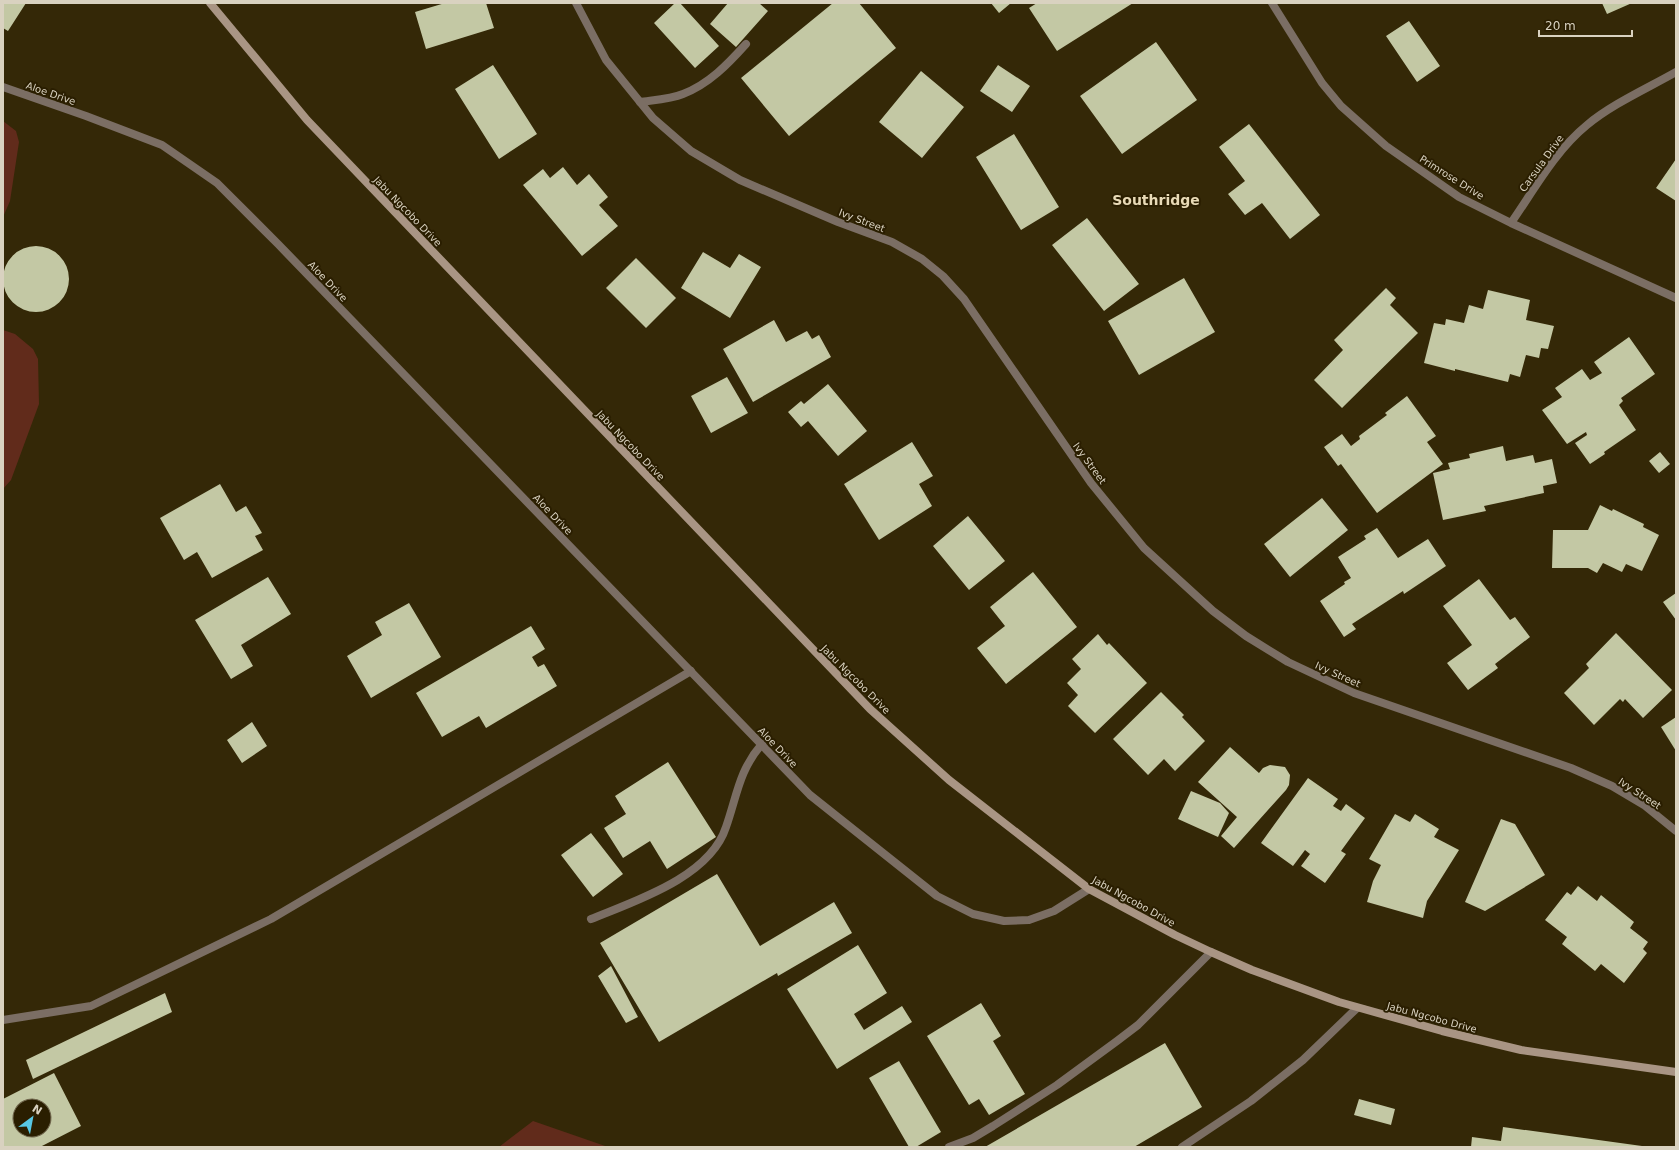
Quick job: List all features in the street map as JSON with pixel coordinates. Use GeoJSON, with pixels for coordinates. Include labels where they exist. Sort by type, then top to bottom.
{"type":"FeatureCollection","features":[{"type":"Feature","properties":{"kind":"main road","name":"Jabu Ngcobo Drive"},"geometry":{"type":"LineString","coordinates":[[210,3],[307,120],[870,709],[949,780],[1089,889],[1174,935],[1211,952],[1252,970],[1357,1008],[1521,1050],[1676,1072]]}},
{"type":"Feature","properties":{"kind":"street","name":"Ivy Street"},"geometry":{"type":"LineString","coordinates":[[576,3],[606,60],[653,118],[691,151],[740,180],[838,222],[892,242],[922,259],[943,276],[964,299],[1091,482],[1144,548],[1212,611],[1246,636],[1288,662],[1354,693],[1571,768],[1612,786],[1644,805],[1676,830]]}},
{"type":"Feature","properties":{"kind":"street","name":"Primrose Drive"},"geometry":{"type":"LineString","coordinates":[[1272,3],[1322,83],[1341,106],[1386,146],[1460,196],[1511,223],[1676,298]]}},
{"type":"Feature","properties":{"kind":"street"},"geometry":{"type":"LineString","coordinates":[[640,102],[682,95],[700,86],[726,67],[746,44]]}},
{"type":"Feature","properties":{"kind":"street","name":"Carsula Drive"},"geometry":{"type":"LineString","coordinates":[[1511,223],[1557,155],[1577,134],[1604,113],[1676,72]]}},
{"type":"Feature","properties":{"kind":"street","name":"Aloe Drive"},"geometry":{"type":"LineString","coordinates":[[3,87],[162,145],[217,183],[278,244],[810,795],[937,896],[973,914],[1004,921],[1029,920],[1054,911],[1089,889]]}},
{"type":"Feature","properties":{"kind":"street"},"geometry":{"type":"LineString","coordinates":[[3,1020],[90,1006],[271,919],[691,671]]}},
{"type":"Feature","properties":{"kind":"street"},"geometry":{"type":"LineString","coordinates":[[591,919],[652,894],[679,880],[700,864],[718,844],[726,829],[738,783],[744,768],[752,754],[762,744]]}},
{"type":"Feature","properties":{"kind":"street"},"geometry":{"type":"LineString","coordinates":[[948,1147],[972,1138],[999,1122],[1057,1085],[1117,1041],[1138,1025],[1211,952]]}},
{"type":"Feature","properties":{"kind":"street"},"geometry":{"type":"LineString","coordinates":[[1182,1147],[1251,1101],[1303,1060],[1357,1008]]}},
{"type":"Feature","properties":{"kind":"shaded area"},"geometry":{"type":"Polygon","coordinates":[[[3,121],[16,131],[19,142],[10,201],[3,217],[3,121]]]}},
{"type":"Feature","properties":{"kind":"shaded area"},"geometry":{"type":"Polygon","coordinates":[[[3,330],[15,334],[33,349],[38,359],[39,404],[11,480],[3,489],[3,330]]]}},
{"type":"Feature","properties":{"kind":"shaded area"},"geometry":{"type":"Polygon","coordinates":[[[533,1121],[608,1147],[499,1147],[533,1121]]]}},
{"type":"Feature","properties":{"kind":"building"},"geometry":{"type":"Polygon","coordinates":[[[3,3],[26,3],[8,31],[3,28],[3,3]]]}},
{"type":"Feature","properties":{"kind":"building"},"geometry":{"type":"Polygon","coordinates":[[[445,3],[486,3],[494,28],[426,49],[415,12],[445,3]]]}},
{"type":"Feature","properties":{"kind":"building"},"geometry":{"type":"Polygon","coordinates":[[[675,3],[680,3],[719,46],[695,68],[654,23],[675,3]]]}},
{"type":"Feature","properties":{"kind":"building"},"geometry":{"type":"Polygon","coordinates":[[[728,3],[759,3],[768,11],[736,47],[710,24],[728,3]]]}},
{"type":"Feature","properties":{"kind":"building"},"geometry":{"type":"Polygon","coordinates":[[[833,3],[859,3],[896,48],[789,136],[741,78],[833,3]]]}},
{"type":"Feature","properties":{"kind":"building"},"geometry":{"type":"Polygon","coordinates":[[[991,3],[1011,3],[999,13],[991,3]]]}},
{"type":"Feature","properties":{"kind":"building"},"geometry":{"type":"Polygon","coordinates":[[[1037,3],[1133,3],[1057,51],[1029,8],[1037,3]]]}},
{"type":"Feature","properties":{"kind":"building"},"geometry":{"type":"Polygon","coordinates":[[[1602,3],[1632,3],[1607,14],[1602,3]]]}},
{"type":"Feature","properties":{"kind":"building"},"geometry":{"type":"Polygon","coordinates":[[[1409,21],[1440,66],[1417,82],[1386,36],[1409,21]]]}},
{"type":"Feature","properties":{"kind":"building"},"geometry":{"type":"Polygon","coordinates":[[[1156,42],[1197,100],[1122,154],[1080,96],[1156,42]]]}},
{"type":"Feature","properties":{"kind":"building"},"geometry":{"type":"Polygon","coordinates":[[[493,65],[537,134],[499,159],[455,89],[493,65]]]}},
{"type":"Feature","properties":{"kind":"building"},"geometry":{"type":"Polygon","coordinates":[[[998,65],[1030,86],[1012,112],[980,91],[998,65]]]}},
{"type":"Feature","properties":{"kind":"building"},"geometry":{"type":"Polygon","coordinates":[[[921,71],[964,107],[922,158],[879,122],[921,71]]]}},
{"type":"Feature","properties":{"kind":"building"},"geometry":{"type":"Polygon","coordinates":[[[1249,124],[1320,215],[1290,239],[1262,203],[1245,215],[1228,194],[1245,181],[1219,147],[1249,124]]]}},
{"type":"Feature","properties":{"kind":"building"},"geometry":{"type":"Polygon","coordinates":[[[1014,134],[1059,207],[1021,230],[976,157],[1014,134]]]}},
{"type":"Feature","properties":{"kind":"building"},"geometry":{"type":"Polygon","coordinates":[[[1676,159],[1676,201],[1656,188],[1676,159]]]}},
{"type":"Feature","properties":{"kind":"building"},"geometry":{"type":"Polygon","coordinates":[[[563,167],[577,185],[589,174],[608,197],[599,205],[618,226],[582,256],[523,185],[543,169],[550,178],[563,167]]]}},
{"type":"Feature","properties":{"kind":"building"},"geometry":{"type":"Polygon","coordinates":[[[1087,218],[1139,284],[1104,311],[1052,245],[1087,218]]]}},
{"type":"Feature","properties":{"kind":"building"},"geometry":{"type":"Polygon","coordinates":[[[30,246],[42,246],[54,251],[64,261],[69,273],[67,292],[54,307],[42,312],[30,312],[18,307],[8,297],[3,285],[3,273],[8,261],[18,251],[30,246]]]}},
{"type":"Feature","properties":{"kind":"building"},"geometry":{"type":"Polygon","coordinates":[[[703,252],[730,268],[739,254],[761,267],[730,318],[681,288],[703,252]]]}},
{"type":"Feature","properties":{"kind":"building"},"geometry":{"type":"Polygon","coordinates":[[[636,258],[676,298],[646,328],[606,288],[636,258]]]}},
{"type":"Feature","properties":{"kind":"building"},"geometry":{"type":"Polygon","coordinates":[[[1184,278],[1215,332],[1139,375],[1108,321],[1184,278]]]}},
{"type":"Feature","properties":{"kind":"building"},"geometry":{"type":"Polygon","coordinates":[[[1386,288],[1396,298],[1390,305],[1418,333],[1342,408],[1314,380],[1343,350],[1334,340],[1386,288]]]}},
{"type":"Feature","properties":{"kind":"building"},"geometry":{"type":"Polygon","coordinates":[[[1488,290],[1530,300],[1526,320],[1554,326],[1548,349],[1541,348],[1539,358],[1526,355],[1520,377],[1510,374],[1508,382],[1424,363],[1434,323],[1445,325],[1446,319],[1464,323],[1469,305],[1483,309],[1488,290]]]}},
{"type":"Feature","properties":{"kind":"building"},"geometry":{"type":"Polygon","coordinates":[[[774,320],[786,342],[807,331],[812,339],[819,335],[831,357],[753,402],[723,349],[774,320]]]}},
{"type":"Feature","properties":{"kind":"building"},"geometry":{"type":"Polygon","coordinates":[[[1629,337],[1655,374],[1621,398],[1623,401],[1619,405],[1636,430],[1604,452],[1605,454],[1590,464],[1575,443],[1587,435],[1586,432],[1567,444],[1542,410],[1562,397],[1555,388],[1582,369],[1590,380],[1602,373],[1594,362],[1629,337]]]}},
{"type":"Feature","properties":{"kind":"building"},"geometry":{"type":"Polygon","coordinates":[[[727,377],[748,413],[711,433],[691,396],[727,377]]]}},
{"type":"Feature","properties":{"kind":"building"},"geometry":{"type":"Polygon","coordinates":[[[828,384],[867,431],[838,456],[808,421],[801,427],[788,412],[801,401],[804,404],[828,384]]]}},
{"type":"Feature","properties":{"kind":"building"},"geometry":{"type":"Polygon","coordinates":[[[1407,396],[1436,436],[1427,442],[1443,464],[1377,513],[1341,464],[1338,466],[1324,447],[1342,434],[1351,446],[1360,439],[1359,436],[1387,415],[1385,413],[1407,396]]]}},
{"type":"Feature","properties":{"kind":"building"},"geometry":{"type":"Polygon","coordinates":[[[912,442],[933,476],[919,484],[932,506],[879,540],[844,484],[912,442]]]}},
{"type":"Feature","properties":{"kind":"building"},"geometry":{"type":"Polygon","coordinates":[[[1503,446],[1506,461],[1533,455],[1535,463],[1552,459],[1557,483],[1543,486],[1544,493],[1484,506],[1486,511],[1443,520],[1433,473],[1450,469],[1448,463],[1470,458],[1469,454],[1503,446]]]}},
{"type":"Feature","properties":{"kind":"building"},"geometry":{"type":"Polygon","coordinates":[[[1660,452],[1670,464],[1659,473],[1649,461],[1660,452]]]}},
{"type":"Feature","properties":{"kind":"building"},"geometry":{"type":"Polygon","coordinates":[[[220,484],[236,512],[246,506],[262,533],[255,536],[263,550],[212,578],[197,552],[184,560],[160,518],[220,484]]]}},
{"type":"Feature","properties":{"kind":"building"},"geometry":{"type":"Polygon","coordinates":[[[1322,498],[1348,530],[1290,577],[1264,544],[1322,498]]]}},
{"type":"Feature","properties":{"kind":"building"},"geometry":{"type":"Polygon","coordinates":[[[1600,505],[1612,511],[1613,509],[1644,524],[1643,527],[1659,535],[1642,571],[1626,564],[1622,572],[1603,563],[1597,573],[1588,568],[1552,568],[1553,530],[1588,530],[1600,505]]]}},
{"type":"Feature","properties":{"kind":"building"},"geometry":{"type":"Polygon","coordinates":[[[968,516],[1005,561],[969,590],[933,546],[968,516]]]}},
{"type":"Feature","properties":{"kind":"building"},"geometry":{"type":"Polygon","coordinates":[[[1377,528],[1398,558],[1428,539],[1446,566],[1404,594],[1403,591],[1352,624],[1356,629],[1344,637],[1320,601],[1345,584],[1344,582],[1351,578],[1338,557],[1366,539],[1364,536],[1377,528]]]}},
{"type":"Feature","properties":{"kind":"building"},"geometry":{"type":"Polygon","coordinates":[[[1033,572],[1077,627],[1006,684],[977,648],[1005,626],[990,607],[1033,572]]]}},
{"type":"Feature","properties":{"kind":"building"},"geometry":{"type":"Polygon","coordinates":[[[268,577],[291,614],[241,645],[253,666],[231,679],[195,620],[268,577]]]}},
{"type":"Feature","properties":{"kind":"building"},"geometry":{"type":"Polygon","coordinates":[[[1479,579],[1510,620],[1515,617],[1530,637],[1495,664],[1498,668],[1468,690],[1447,663],[1472,645],[1443,606],[1479,579]]]}},
{"type":"Feature","properties":{"kind":"building"},"geometry":{"type":"Polygon","coordinates":[[[1676,593],[1676,620],[1663,602],[1676,593]]]}},
{"type":"Feature","properties":{"kind":"building"},"geometry":{"type":"Polygon","coordinates":[[[409,603],[441,657],[371,698],[347,656],[382,635],[375,622],[409,603]]]}},
{"type":"Feature","properties":{"kind":"building"},"geometry":{"type":"Polygon","coordinates":[[[531,626],[545,649],[532,657],[538,667],[544,664],[557,686],[486,728],[479,716],[442,737],[416,693],[531,626]]]}},
{"type":"Feature","properties":{"kind":"building"},"geometry":{"type":"Polygon","coordinates":[[[1616,633],[1672,690],[1643,718],[1625,699],[1623,702],[1620,699],[1594,725],[1564,693],[1589,668],[1586,664],[1616,633]]]}},
{"type":"Feature","properties":{"kind":"building"},"geometry":{"type":"Polygon","coordinates":[[[1098,634],[1107,645],[1109,643],[1147,683],[1095,733],[1068,706],[1078,695],[1067,683],[1081,669],[1072,659],[1098,634]]]}},
{"type":"Feature","properties":{"kind":"building"},"geometry":{"type":"Polygon","coordinates":[[[1161,692],[1184,715],[1182,717],[1205,741],[1175,771],[1164,759],[1148,775],[1113,739],[1161,692]]]}},
{"type":"Feature","properties":{"kind":"building"},"geometry":{"type":"Polygon","coordinates":[[[1676,717],[1676,751],[1661,727],[1676,717]]]}},
{"type":"Feature","properties":{"kind":"building"},"geometry":{"type":"Polygon","coordinates":[[[252,722],[267,746],[242,763],[227,740],[252,722]]]}},
{"type":"Feature","properties":{"kind":"building"},"geometry":{"type":"Polygon","coordinates":[[[1230,747],[1259,773],[1263,768],[1270,765],[1285,767],[1290,775],[1289,785],[1286,790],[1234,848],[1221,836],[1237,817],[1198,782],[1230,747]]]}},
{"type":"Feature","properties":{"kind":"building"},"geometry":{"type":"Polygon","coordinates":[[[668,762],[716,837],[667,869],[650,841],[623,858],[604,828],[626,814],[615,796],[668,762]]]}},
{"type":"Feature","properties":{"kind":"building"},"geometry":{"type":"Polygon","coordinates":[[[1308,778],[1338,799],[1333,806],[1341,811],[1346,804],[1365,818],[1341,851],[1346,854],[1325,883],[1301,866],[1310,854],[1305,850],[1293,866],[1261,843],[1308,778]]]}},
{"type":"Feature","properties":{"kind":"building"},"geometry":{"type":"Polygon","coordinates":[[[1191,791],[1220,803],[1229,813],[1218,837],[1178,819],[1191,791]]]}},
{"type":"Feature","properties":{"kind":"building"},"geometry":{"type":"Polygon","coordinates":[[[1395,814],[1410,822],[1415,814],[1439,829],[1434,837],[1459,850],[1427,901],[1423,918],[1367,902],[1373,881],[1381,865],[1369,859],[1395,814]]]}},
{"type":"Feature","properties":{"kind":"building"},"geometry":{"type":"Polygon","coordinates":[[[1501,819],[1515,824],[1545,875],[1485,911],[1465,902],[1501,819]]]}},
{"type":"Feature","properties":{"kind":"building"},"geometry":{"type":"Polygon","coordinates":[[[591,833],[623,874],[593,897],[561,855],[591,833]]]}},
{"type":"Feature","properties":{"kind":"building"},"geometry":{"type":"Polygon","coordinates":[[[717,874],[760,946],[834,902],[852,933],[778,976],[777,973],[659,1042],[600,943],[717,874]]]}},
{"type":"Feature","properties":{"kind":"building"},"geometry":{"type":"Polygon","coordinates":[[[1578,886],[1597,901],[1601,895],[1634,922],[1630,928],[1648,942],[1643,949],[1647,953],[1624,983],[1601,964],[1595,971],[1562,944],[1567,937],[1545,920],[1567,892],[1571,895],[1578,886]]]}},
{"type":"Feature","properties":{"kind":"building"},"geometry":{"type":"Polygon","coordinates":[[[858,945],[887,993],[854,1014],[864,1030],[902,1006],[912,1022],[837,1069],[787,989],[858,945]]]}},
{"type":"Feature","properties":{"kind":"building"},"geometry":{"type":"Polygon","coordinates":[[[611,966],[638,1017],[626,1023],[598,976],[611,966]]]}},
{"type":"Feature","properties":{"kind":"building"},"geometry":{"type":"Polygon","coordinates":[[[165,993],[172,1012],[33,1079],[26,1060],[165,993]]]}},
{"type":"Feature","properties":{"kind":"building"},"geometry":{"type":"Polygon","coordinates":[[[981,1003],[1001,1036],[993,1041],[1025,1094],[989,1115],[979,1099],[969,1105],[927,1036],[981,1003]]]}},
{"type":"Feature","properties":{"kind":"building"},"geometry":{"type":"Polygon","coordinates":[[[1165,1043],[1202,1107],[1134,1147],[985,1147],[1165,1043]]]}},
{"type":"Feature","properties":{"kind":"building"},"geometry":{"type":"Polygon","coordinates":[[[899,1061],[941,1132],[916,1147],[909,1147],[869,1078],[899,1061]]]}},
{"type":"Feature","properties":{"kind":"building"},"geometry":{"type":"Polygon","coordinates":[[[54,1073],[81,1126],[40,1147],[3,1147],[3,1099],[54,1073]]]}},
{"type":"Feature","properties":{"kind":"building"},"geometry":{"type":"Polygon","coordinates":[[[1359,1099],[1395,1109],[1391,1125],[1354,1115],[1359,1099]]]}},
{"type":"Feature","properties":{"kind":"building"},"geometry":{"type":"Polygon","coordinates":[[[1503,1127],[1642,1147],[1471,1147],[1472,1137],[1501,1141],[1503,1127]]]}},
{"type":"Feature","properties":{"kind":"district","name":"Southridge"},"geometry":{"type":"Point","coordinates":[1156,200]}}]}
